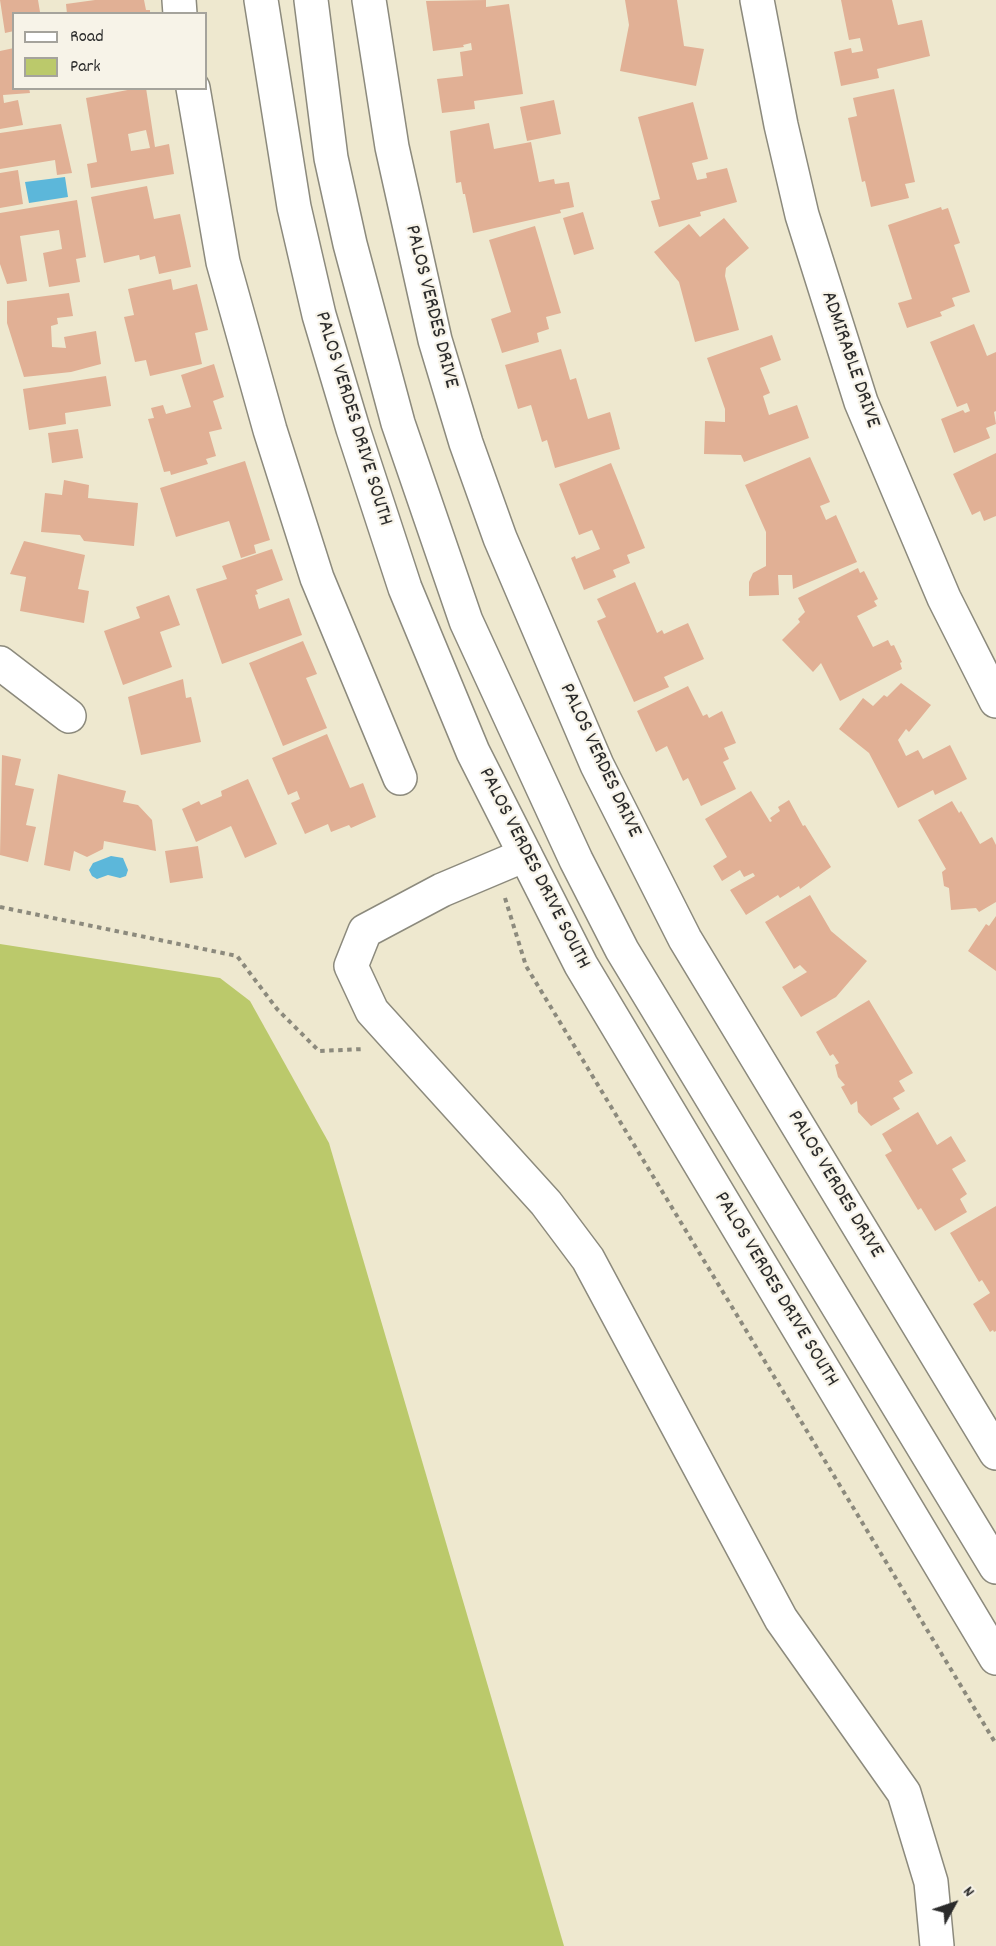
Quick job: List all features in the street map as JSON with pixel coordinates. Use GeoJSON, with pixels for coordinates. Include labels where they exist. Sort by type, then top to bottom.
{"type":"FeatureCollection","features":[{"type":"Feature","properties":{"kind":"street","name":"PALOS VERDES DRIVE SOUTH"},"geometry":{"type":"LineString","coordinates":[[261,0],[294,207],[319,315],[353,429],[405,588],[474,752],[581,965],[619,1031],[996,1658]]}},
{"type":"Feature","properties":{"kind":"street","name":"PALOS VERDES DRIVE SOUTH"},"geometry":{"type":"LineString","coordinates":[[311,0],[331,158],[350,244],[398,423],[466,621],[565,835],[628,960],[996,1567]]}},
{"type":"Feature","properties":{"kind":"street","name":"PALOS VERDES DRIVE"},"geometry":{"type":"LineString","coordinates":[[369,0],[392,147],[435,340],[462,431],[500,538],[597,765],[685,939],[996,1453]]}},
{"type":"Feature","properties":{"kind":"street","name":"ADMIRABLE DRIVE"},"geometry":{"type":"LineString","coordinates":[[757,0],[781,125],[802,215],[861,402],[944,598],[996,701]]}},
{"type":"Feature","properties":{"kind":"street"},"geometry":{"type":"LineString","coordinates":[[193,90],[223,262],[270,430],[317,578],[400,778]]}},
{"type":"Feature","properties":{"kind":"street"},"geometry":{"type":"LineString","coordinates":[[0,663],[69,716]]}},
{"type":"Feature","properties":{"kind":"street"},"geometry":{"type":"LineString","coordinates":[[565,835],[525,855],[442,890],[365,931],[351,966],[372,1011],[546,1203],[588,1259],[781,1619],[904,1793],[931,1882],[938,1946]]}},
{"type":"Feature","properties":{"kind":"path"},"geometry":{"type":"LineString","coordinates":[[0,907],[237,956],[277,1009],[319,1052],[362,1050],[391,1032]]}},
{"type":"Feature","properties":{"kind":"green space"},"geometry":{"type":"Polygon","coordinates":[[[0,944],[220,978],[250,1001],[329,1143],[564,1946],[0,1946],[0,944]]]}},
{"type":"Feature","properties":{"kind":"water"},"geometry":{"type":"Polygon","coordinates":[[[65,177],[68,197],[29,203],[25,182],[65,177]]]}},
{"type":"Feature","properties":{"kind":"water"},"geometry":{"type":"Polygon","coordinates":[[[111,856],[123,858],[128,870],[126,876],[120,878],[108,875],[97,879],[92,876],[89,870],[93,863],[111,856]]]}},
{"type":"Feature","properties":{"kind":"building"},"geometry":{"type":"Polygon","coordinates":[[[0,0],[38,0],[40,12],[12,12],[12,31],[5,33],[0,0]]]}},
{"type":"Feature","properties":{"kind":"building"},"geometry":{"type":"Polygon","coordinates":[[[95,0],[144,0],[146,10],[150,12],[67,12],[66,4],[95,0]]]}},
{"type":"Feature","properties":{"kind":"building"},"geometry":{"type":"Polygon","coordinates":[[[486,0],[486,7],[509,4],[523,94],[474,101],[475,109],[442,113],[437,79],[463,76],[460,52],[472,50],[471,43],[463,45],[464,47],[433,51],[426,1],[486,0]]]}},
{"type":"Feature","properties":{"kind":"building"},"geometry":{"type":"Polygon","coordinates":[[[625,0],[677,0],[684,46],[704,49],[696,86],[620,71],[629,25],[625,0]]]}},
{"type":"Feature","properties":{"kind":"building"},"geometry":{"type":"Polygon","coordinates":[[[841,0],[892,0],[898,25],[922,20],[930,56],[877,69],[879,78],[841,86],[834,52],[851,48],[852,53],[863,51],[860,38],[849,40],[841,0]]]}},
{"type":"Feature","properties":{"kind":"building"},"geometry":{"type":"Polygon","coordinates":[[[12,48],[12,90],[29,90],[30,93],[3,95],[4,103],[18,100],[23,125],[0,129],[0,51],[12,48]]]}},
{"type":"Feature","properties":{"kind":"building"},"geometry":{"type":"Polygon","coordinates":[[[894,89],[915,182],[905,184],[909,198],[871,207],[865,181],[862,182],[848,118],[857,116],[853,98],[894,89]]]}},
{"type":"Feature","properties":{"kind":"building"},"geometry":{"type":"Polygon","coordinates":[[[128,90],[146,90],[155,147],[169,144],[174,174],[91,188],[87,164],[97,162],[86,98],[128,90]],[[146,130],[128,134],[131,151],[150,148],[146,130]]]}},
{"type":"Feature","properties":{"kind":"building"},"geometry":{"type":"Polygon","coordinates":[[[554,100],[561,134],[527,141],[520,107],[554,100]]]}},
{"type":"Feature","properties":{"kind":"building"},"geometry":{"type":"Polygon","coordinates":[[[693,102],[708,159],[692,163],[697,180],[707,178],[706,173],[727,168],[737,202],[700,212],[701,216],[659,227],[651,201],[660,199],[638,117],[693,102]]]}},
{"type":"Feature","properties":{"kind":"building"},"geometry":{"type":"Polygon","coordinates":[[[489,123],[494,149],[531,142],[539,182],[554,179],[555,184],[569,182],[574,207],[560,210],[561,213],[473,233],[461,182],[456,183],[450,131],[489,123]]]}},
{"type":"Feature","properties":{"kind":"building"},"geometry":{"type":"Polygon","coordinates":[[[61,124],[72,173],[57,175],[55,160],[0,169],[0,133],[61,124]]]}},
{"type":"Feature","properties":{"kind":"building"},"geometry":{"type":"Polygon","coordinates":[[[18,170],[23,204],[0,208],[0,173],[18,170]]]}},
{"type":"Feature","properties":{"kind":"building"},"geometry":{"type":"Polygon","coordinates":[[[147,186],[154,219],[180,214],[191,267],[159,274],[155,256],[140,260],[139,255],[104,263],[91,197],[147,186]]]}},
{"type":"Feature","properties":{"kind":"building"},"geometry":{"type":"Polygon","coordinates":[[[77,200],[86,257],[76,259],[80,282],[49,287],[43,253],[62,249],[59,230],[20,236],[27,281],[7,284],[0,264],[0,213],[77,200]]]}},
{"type":"Feature","properties":{"kind":"building"},"geometry":{"type":"Polygon","coordinates":[[[941,207],[942,210],[948,208],[960,243],[954,245],[970,292],[952,298],[955,306],[940,312],[942,316],[907,328],[898,303],[912,299],[888,225],[941,207]]]}},
{"type":"Feature","properties":{"kind":"building"},"geometry":{"type":"Polygon","coordinates":[[[583,212],[594,249],[574,255],[563,218],[583,212]]]}},
{"type":"Feature","properties":{"kind":"building"},"geometry":{"type":"Polygon","coordinates":[[[724,218],[749,248],[726,268],[725,276],[739,330],[695,342],[679,282],[654,252],[689,224],[700,237],[724,218]]]}},
{"type":"Feature","properties":{"kind":"building"},"geometry":{"type":"Polygon","coordinates":[[[535,226],[561,313],[546,317],[549,329],[537,333],[539,342],[502,353],[491,319],[511,312],[489,240],[535,226]]]}},
{"type":"Feature","properties":{"kind":"building"},"geometry":{"type":"Polygon","coordinates":[[[171,279],[173,290],[197,284],[208,330],[195,333],[202,364],[150,376],[146,360],[135,362],[124,317],[134,315],[128,289],[171,279]]]}},
{"type":"Feature","properties":{"kind":"building"},"geometry":{"type":"Polygon","coordinates":[[[69,293],[73,316],[57,318],[58,324],[51,326],[52,347],[66,348],[64,337],[96,331],[101,364],[71,372],[24,377],[7,323],[7,301],[69,293]]]}},
{"type":"Feature","properties":{"kind":"building"},"geometry":{"type":"Polygon","coordinates":[[[974,324],[987,356],[996,352],[996,411],[994,412],[996,424],[986,428],[990,438],[954,453],[941,419],[963,410],[965,413],[970,411],[967,403],[957,407],[930,342],[974,324]]]}},
{"type":"Feature","properties":{"kind":"building"},"geometry":{"type":"Polygon","coordinates":[[[772,335],[781,360],[760,368],[770,393],[763,396],[769,415],[797,405],[809,438],[744,462],[741,455],[704,454],[705,421],[725,422],[725,409],[707,358],[772,335]]]}},
{"type":"Feature","properties":{"kind":"building"},"geometry":{"type":"Polygon","coordinates":[[[561,349],[570,380],[576,378],[588,419],[610,412],[620,449],[555,468],[547,440],[542,442],[531,405],[518,409],[505,365],[561,349]]]}},
{"type":"Feature","properties":{"kind":"building"},"geometry":{"type":"Polygon","coordinates":[[[214,364],[224,397],[213,401],[222,429],[209,432],[216,456],[206,459],[208,464],[171,475],[170,471],[164,472],[148,419],[154,418],[151,408],[163,405],[166,414],[191,407],[181,375],[214,364]]]}},
{"type":"Feature","properties":{"kind":"building"},"geometry":{"type":"Polygon","coordinates":[[[106,376],[111,406],[65,413],[66,424],[29,430],[23,389],[106,376]]]}},
{"type":"Feature","properties":{"kind":"building"},"geometry":{"type":"Polygon","coordinates":[[[78,429],[83,458],[52,463],[48,433],[78,429]]]}},
{"type":"Feature","properties":{"kind":"building"},"geometry":{"type":"Polygon","coordinates":[[[996,453],[996,516],[984,521],[980,511],[972,515],[953,474],[996,453]]]}},
{"type":"Feature","properties":{"kind":"building"},"geometry":{"type":"Polygon","coordinates":[[[810,457],[830,502],[820,506],[826,520],[836,515],[857,562],[793,589],[792,575],[778,575],[779,595],[749,596],[749,582],[753,573],[766,566],[766,532],[745,485],[810,457]]]}},
{"type":"Feature","properties":{"kind":"building"},"geometry":{"type":"Polygon","coordinates":[[[245,461],[270,540],[254,545],[256,553],[241,558],[229,521],[176,537],[160,488],[245,461]]]}},
{"type":"Feature","properties":{"kind":"building"},"geometry":{"type":"Polygon","coordinates":[[[611,463],[645,548],[627,555],[630,563],[613,570],[616,577],[584,590],[571,558],[575,556],[576,559],[600,549],[592,530],[579,535],[559,484],[611,463]]]}},
{"type":"Feature","properties":{"kind":"building"},"geometry":{"type":"Polygon","coordinates":[[[64,480],[89,485],[88,498],[138,503],[134,546],[84,541],[80,535],[41,532],[45,493],[62,495],[64,480]]]}},
{"type":"Feature","properties":{"kind":"building"},"geometry":{"type":"Polygon","coordinates":[[[24,541],[85,555],[78,589],[89,591],[84,623],[20,611],[26,577],[10,574],[24,541]]]}},
{"type":"Feature","properties":{"kind":"building"},"geometry":{"type":"Polygon","coordinates":[[[272,549],[283,580],[256,590],[259,609],[289,598],[302,635],[222,664],[196,589],[227,579],[222,566],[272,549]]]}},
{"type":"Feature","properties":{"kind":"building"},"geometry":{"type":"Polygon","coordinates":[[[858,568],[860,573],[864,571],[878,599],[874,601],[877,606],[857,616],[873,647],[888,640],[891,646],[894,645],[902,662],[900,663],[902,669],[840,701],[821,663],[813,672],[782,640],[800,622],[798,619],[805,612],[798,598],[858,568]]]}},
{"type":"Feature","properties":{"kind":"building"},"geometry":{"type":"Polygon","coordinates":[[[635,582],[657,633],[662,630],[664,634],[688,623],[704,659],[664,677],[669,687],[634,702],[597,621],[606,617],[597,599],[635,582]]]}},
{"type":"Feature","properties":{"kind":"building"},"geometry":{"type":"Polygon","coordinates":[[[169,595],[180,625],[160,632],[172,667],[123,685],[104,631],[140,618],[136,607],[169,595]]]}},
{"type":"Feature","properties":{"kind":"building"},"geometry":{"type":"Polygon","coordinates":[[[303,641],[317,674],[306,678],[327,728],[283,746],[249,663],[303,641]]]}},
{"type":"Feature","properties":{"kind":"building"},"geometry":{"type":"Polygon","coordinates":[[[183,679],[186,698],[191,697],[201,742],[141,755],[128,697],[183,679]]]}},
{"type":"Feature","properties":{"kind":"building"},"geometry":{"type":"Polygon","coordinates":[[[901,683],[931,705],[909,732],[906,729],[898,740],[906,756],[918,750],[923,759],[950,745],[967,779],[935,795],[933,790],[898,808],[869,753],[839,729],[863,698],[873,706],[884,695],[887,697],[901,683]]]}},
{"type":"Feature","properties":{"kind":"building"},"geometry":{"type":"Polygon","coordinates":[[[688,686],[703,716],[707,714],[709,718],[722,711],[736,743],[724,748],[729,759],[723,762],[736,789],[701,806],[688,778],[683,781],[667,746],[656,752],[637,711],[688,686]]]}},
{"type":"Feature","properties":{"kind":"building"},"geometry":{"type":"Polygon","coordinates":[[[327,734],[350,788],[363,783],[376,817],[351,828],[349,825],[331,832],[328,824],[305,834],[291,803],[300,799],[297,791],[288,795],[272,758],[327,734]]]}},
{"type":"Feature","properties":{"kind":"building"},"geometry":{"type":"Polygon","coordinates":[[[2,755],[21,759],[15,785],[34,789],[26,825],[36,827],[28,862],[0,855],[2,755]]]}},
{"type":"Feature","properties":{"kind":"building"},"geometry":{"type":"Polygon","coordinates":[[[58,774],[126,791],[123,802],[138,805],[152,820],[156,851],[104,841],[103,849],[87,857],[74,851],[70,871],[44,865],[58,774]]]}},
{"type":"Feature","properties":{"kind":"building"},"geometry":{"type":"Polygon","coordinates":[[[248,779],[277,844],[245,858],[231,826],[196,842],[182,809],[199,801],[201,805],[222,796],[221,791],[248,779]]]}},
{"type":"Feature","properties":{"kind":"building"},"geometry":{"type":"Polygon","coordinates":[[[751,791],[770,822],[772,821],[770,818],[780,811],[778,807],[789,800],[803,826],[805,825],[831,867],[800,889],[799,886],[780,898],[778,895],[746,915],[730,890],[755,876],[753,873],[744,877],[740,870],[722,881],[713,866],[727,857],[705,819],[751,791]]]}},
{"type":"Feature","properties":{"kind":"building"},"geometry":{"type":"Polygon","coordinates":[[[952,801],[959,813],[961,811],[980,844],[992,837],[996,845],[996,902],[979,912],[976,908],[951,910],[949,888],[944,886],[942,872],[946,869],[918,820],[952,801]]]}},
{"type":"Feature","properties":{"kind":"building"},"geometry":{"type":"Polygon","coordinates":[[[198,846],[203,878],[170,883],[165,851],[198,846]]]}},
{"type":"Feature","properties":{"kind":"building"},"geometry":{"type":"Polygon","coordinates":[[[810,895],[831,931],[867,961],[836,997],[801,1017],[782,987],[807,972],[800,965],[794,969],[765,922],[810,895]]]}},
{"type":"Feature","properties":{"kind":"building"},"geometry":{"type":"Polygon","coordinates":[[[996,916],[996,971],[968,951],[986,924],[989,926],[996,916]]]}},
{"type":"Feature","properties":{"kind":"building"},"geometry":{"type":"Polygon","coordinates":[[[869,1000],[913,1073],[899,1081],[905,1091],[893,1098],[900,1109],[871,1126],[858,1112],[857,1101],[851,1105],[841,1087],[845,1085],[838,1077],[835,1065],[839,1063],[833,1054],[830,1056],[816,1032],[869,1000]]]}},
{"type":"Feature","properties":{"kind":"building"},"geometry":{"type":"Polygon","coordinates":[[[918,1112],[937,1145],[951,1136],[966,1161],[952,1169],[967,1194],[960,1199],[967,1212],[935,1231],[921,1208],[918,1210],[885,1155],[892,1151],[882,1134],[918,1112]]]}},
{"type":"Feature","properties":{"kind":"building"},"geometry":{"type":"Polygon","coordinates":[[[996,1206],[996,1331],[990,1332],[973,1304],[990,1293],[982,1280],[979,1282],[950,1233],[996,1206]]]}}]}
